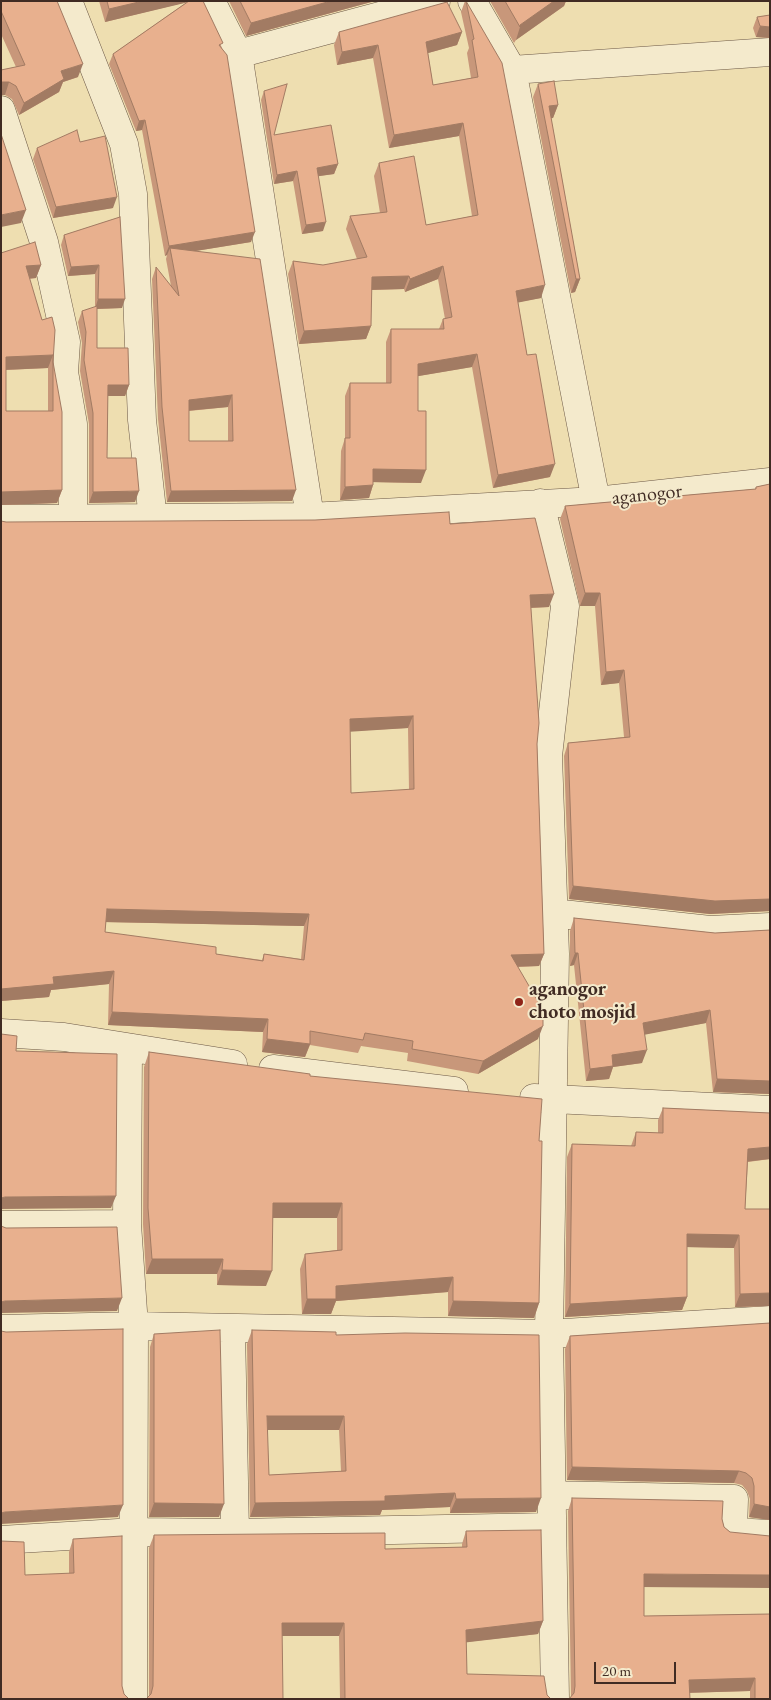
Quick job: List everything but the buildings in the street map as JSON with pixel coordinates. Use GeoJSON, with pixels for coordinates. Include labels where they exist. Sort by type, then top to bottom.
{"type":"FeatureCollection","features":[{"type":"Feature","properties":{"kind":"street"},"geometry":{"type":"LineString","coordinates":[[68,1],[124,144],[133,194],[142,420],[153,519]]}},
{"type":"Feature","properties":{"kind":"street"},"geometry":{"type":"LineString","coordinates":[[212,1],[238,54],[310,517]]}},
{"type":"Feature","properties":{"kind":"street"},"geometry":{"type":"LineString","coordinates":[[238,54],[436,1]]}},
{"type":"Feature","properties":{"kind":"street"},"geometry":{"type":"LineString","coordinates":[[472,1],[512,70],[596,501]]}},
{"type":"Feature","properties":{"kind":"street"},"geometry":{"type":"LineString","coordinates":[[512,70],[770,52]]}},
{"type":"Feature","properties":{"kind":"street"},"geometry":{"type":"LineString","coordinates":[[1,110],[44,242],[66,342],[64,372],[73,424],[73,519]]}},
{"type":"Feature","properties":{"kind":"street","name":"aganogor"},"geometry":{"type":"LineString","coordinates":[[1,519],[310,517],[596,501],[770,482]]}},
{"type":"Feature","properties":{"kind":"street"},"geometry":{"type":"LineString","coordinates":[[531,504],[566,606],[548,756],[555,954],[549,1334],[555,1699]]}},
{"type":"Feature","properties":{"kind":"street"},"geometry":{"type":"LineString","coordinates":[[553,913],[710,930],[770,927]]}},
{"type":"Feature","properties":{"kind":"street"},"geometry":{"type":"LineString","coordinates":[[1,1033],[64,1037],[239,1065],[475,1093]]}},
{"type":"Feature","properties":{"kind":"street"},"geometry":{"type":"LineString","coordinates":[[128,1048],[127,1224],[134,1326],[133,1699]]}},
{"type":"Feature","properties":{"kind":"street"},"geometry":{"type":"LineString","coordinates":[[514,1096],[553,1100],[770,1110]]}},
{"type":"Feature","properties":{"kind":"street"},"geometry":{"type":"LineString","coordinates":[[1,1225],[127,1224]]}},
{"type":"Feature","properties":{"kind":"street"},"geometry":{"type":"LineString","coordinates":[[1,1329],[134,1326],[231,1330],[549,1334],[770,1320]]}},
{"type":"Feature","properties":{"kind":"street"},"geometry":{"type":"LineString","coordinates":[[231,1330],[235,1533]]}},
{"type":"Feature","properties":{"kind":"street"},"geometry":{"type":"LineString","coordinates":[[552,1495],[734,1499],[733,1532],[770,1534]]}},
{"type":"Feature","properties":{"kind":"street"},"geometry":{"type":"LineString","coordinates":[[1,1540],[134,1532],[235,1533],[551,1527]]}},
{"type":"Feature","properties":{"kind":"place","name":"aganogor choto mosjid"},"geometry":{"type":"Point","coordinates":[519,1002]}}]}
